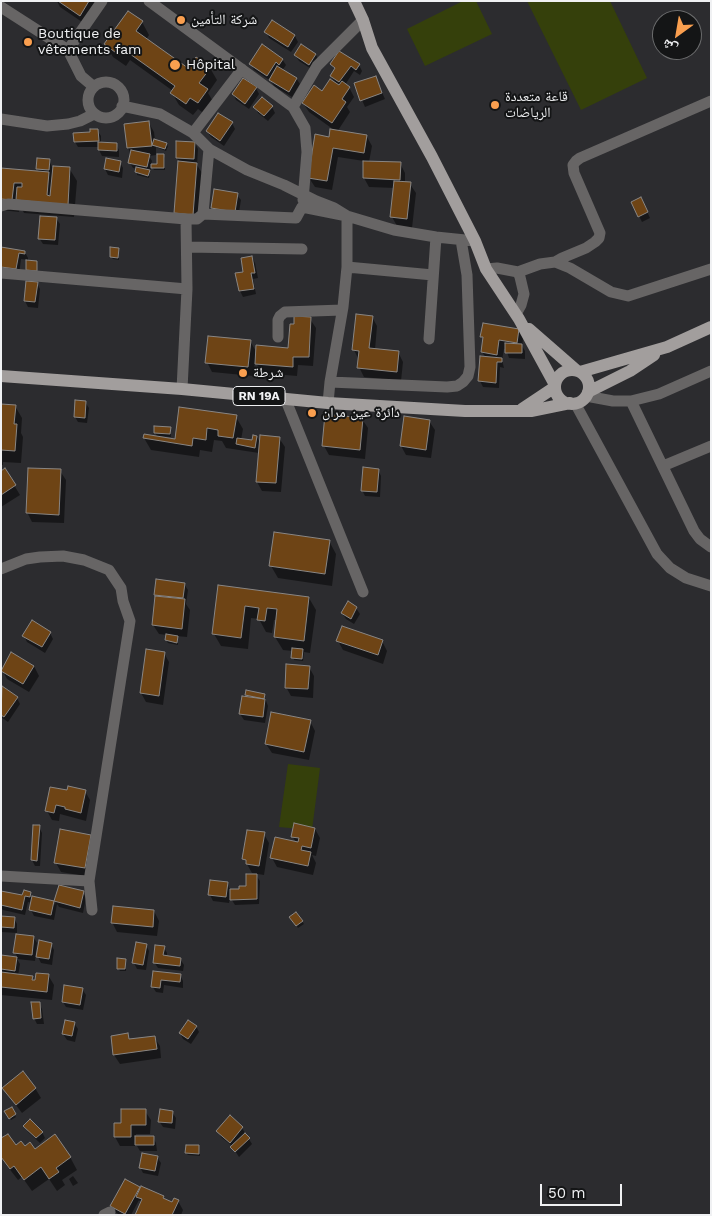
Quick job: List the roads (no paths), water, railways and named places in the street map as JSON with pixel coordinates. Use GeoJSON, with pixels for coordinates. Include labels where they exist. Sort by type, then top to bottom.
{"type":"FeatureCollection","features":[{"type":"Feature","properties":{"kind":"main road"},"geometry":{"type":"LineString","coordinates":[[354,1],[363,20],[372,48],[432,157],[475,241],[486,269],[518,316],[559,397],[580,399]]}},
{"type":"Feature","properties":{"kind":"main road"},"geometry":{"type":"LineString","coordinates":[[518,316],[587,379],[589,388],[580,399]]}},
{"type":"Feature","properties":{"kind":"main road"},"geometry":{"type":"LineString","coordinates":[[518,411],[544,409],[580,399],[630,371],[667,347],[711,327]]}},
{"type":"Feature","properties":{"kind":"main road"},"geometry":{"type":"LineString","coordinates":[[518,411],[537,400],[555,386],[562,373],[571,370],[578,371],[667,347]]}},
{"type":"Feature","properties":{"kind":"main road","name":"RN 19A"},"geometry":{"type":"LineString","coordinates":[[1,376],[182,389],[328,403],[465,411],[518,411]]}},
{"type":"Feature","properties":{"kind":"street"},"geometry":{"type":"LineString","coordinates":[[68,50],[102,1]]}},
{"type":"Feature","properties":{"kind":"street"},"geometry":{"type":"LineString","coordinates":[[1,206],[8,204],[186,219],[197,219],[203,214],[296,218],[302,207],[307,152],[305,128],[293,107],[149,1]]}},
{"type":"Feature","properties":{"kind":"street"},"geometry":{"type":"LineString","coordinates":[[1,7],[68,50],[81,76],[94,87]]}},
{"type":"Feature","properties":{"kind":"street"},"geometry":{"type":"LineString","coordinates":[[293,107],[317,66],[363,20]]}},
{"type":"Feature","properties":{"kind":"street"},"geometry":{"type":"LineString","coordinates":[[193,133],[242,69]]}},
{"type":"Feature","properties":{"kind":"street"},"geometry":{"type":"LineString","coordinates":[[104,82],[116,86],[122,95],[122,106],[116,115],[104,118],[94,114],[88,104],[88,98],[94,87],[104,82]]}},
{"type":"Feature","properties":{"kind":"street"},"geometry":{"type":"LineString","coordinates":[[486,269],[498,268],[518,272],[540,264],[555,262],[586,248],[599,238],[600,233],[574,173],[573,165],[576,161],[711,101]]}},
{"type":"Feature","properties":{"kind":"street"},"geometry":{"type":"LineString","coordinates":[[122,106],[160,114],[193,133],[209,149],[262,177],[334,208],[347,216]]}},
{"type":"Feature","properties":{"kind":"street"},"geometry":{"type":"LineString","coordinates":[[1,119],[54,125],[80,122],[94,114]]}},
{"type":"Feature","properties":{"kind":"street"},"geometry":{"type":"LineString","coordinates":[[203,214],[209,149]]}},
{"type":"Feature","properties":{"kind":"street"},"geometry":{"type":"LineString","coordinates":[[302,207],[347,216],[394,230],[475,241]]}},
{"type":"Feature","properties":{"kind":"street"},"geometry":{"type":"LineString","coordinates":[[328,403],[347,267],[347,216]]}},
{"type":"Feature","properties":{"kind":"street"},"geometry":{"type":"LineString","coordinates":[[182,389],[187,289],[186,219]]}},
{"type":"Feature","properties":{"kind":"street"},"geometry":{"type":"LineString","coordinates":[[429,339],[436,237]]}},
{"type":"Feature","properties":{"kind":"street"},"geometry":{"type":"LineString","coordinates":[[330,382],[447,387],[457,386],[463,382],[468,376],[470,367],[467,275],[462,240]]}},
{"type":"Feature","properties":{"kind":"street"},"geometry":{"type":"LineString","coordinates":[[187,247],[302,249]]}},
{"type":"Feature","properties":{"kind":"street"},"geometry":{"type":"LineString","coordinates":[[555,262],[570,268],[611,292],[628,296],[711,269]]}},
{"type":"Feature","properties":{"kind":"street"},"geometry":{"type":"LineString","coordinates":[[347,267],[433,275]]}},
{"type":"Feature","properties":{"kind":"street"},"geometry":{"type":"LineString","coordinates":[[518,272],[524,294],[518,316]]}},
{"type":"Feature","properties":{"kind":"street"},"geometry":{"type":"LineString","coordinates":[[1,273],[187,289]]}},
{"type":"Feature","properties":{"kind":"street"},"geometry":{"type":"LineString","coordinates":[[278,338],[278,320],[285,312],[342,310]]}},
{"type":"Feature","properties":{"kind":"street"},"geometry":{"type":"LineString","coordinates":[[711,371],[659,394],[631,401],[580,399],[657,554],[670,568],[686,578],[711,586]]}},
{"type":"Feature","properties":{"kind":"street"},"geometry":{"type":"LineString","coordinates":[[285,398],[363,592]]}},
{"type":"Feature","properties":{"kind":"street"},"geometry":{"type":"LineString","coordinates":[[631,401],[694,531],[700,539],[711,547]]}},
{"type":"Feature","properties":{"kind":"street"},"geometry":{"type":"LineString","coordinates":[[663,466],[711,446]]}},
{"type":"Feature","properties":{"kind":"street"},"geometry":{"type":"LineString","coordinates":[[1,569],[26,559],[63,556],[101,566],[109,570],[121,588],[130,621],[89,881],[92,910]]}},
{"type":"Feature","properties":{"kind":"street"},"geometry":{"type":"LineString","coordinates":[[1,876],[89,881]]}},
{"type":"Feature","properties":{"kind":"place","name":"شركة التأمين"},"geometry":{"type":"Point","coordinates":[181,20]}},
{"type":"Feature","properties":{"kind":"place","name":"Boutique de vêtements fam"},"geometry":{"type":"Point","coordinates":[28,42]}},
{"type":"Feature","properties":{"kind":"place","name":"Hôpital"},"geometry":{"type":"Point","coordinates":[175,65]}},
{"type":"Feature","properties":{"kind":"place","name":"قاعة متعددة الرياضات"},"geometry":{"type":"Point","coordinates":[495,105]}},
{"type":"Feature","properties":{"kind":"place","name":"شرطة"},"geometry":{"type":"Point","coordinates":[243,373]}},
{"type":"Feature","properties":{"kind":"place","name":"دائرة عين مران"},"geometry":{"type":"Point","coordinates":[312,413]}}]}
